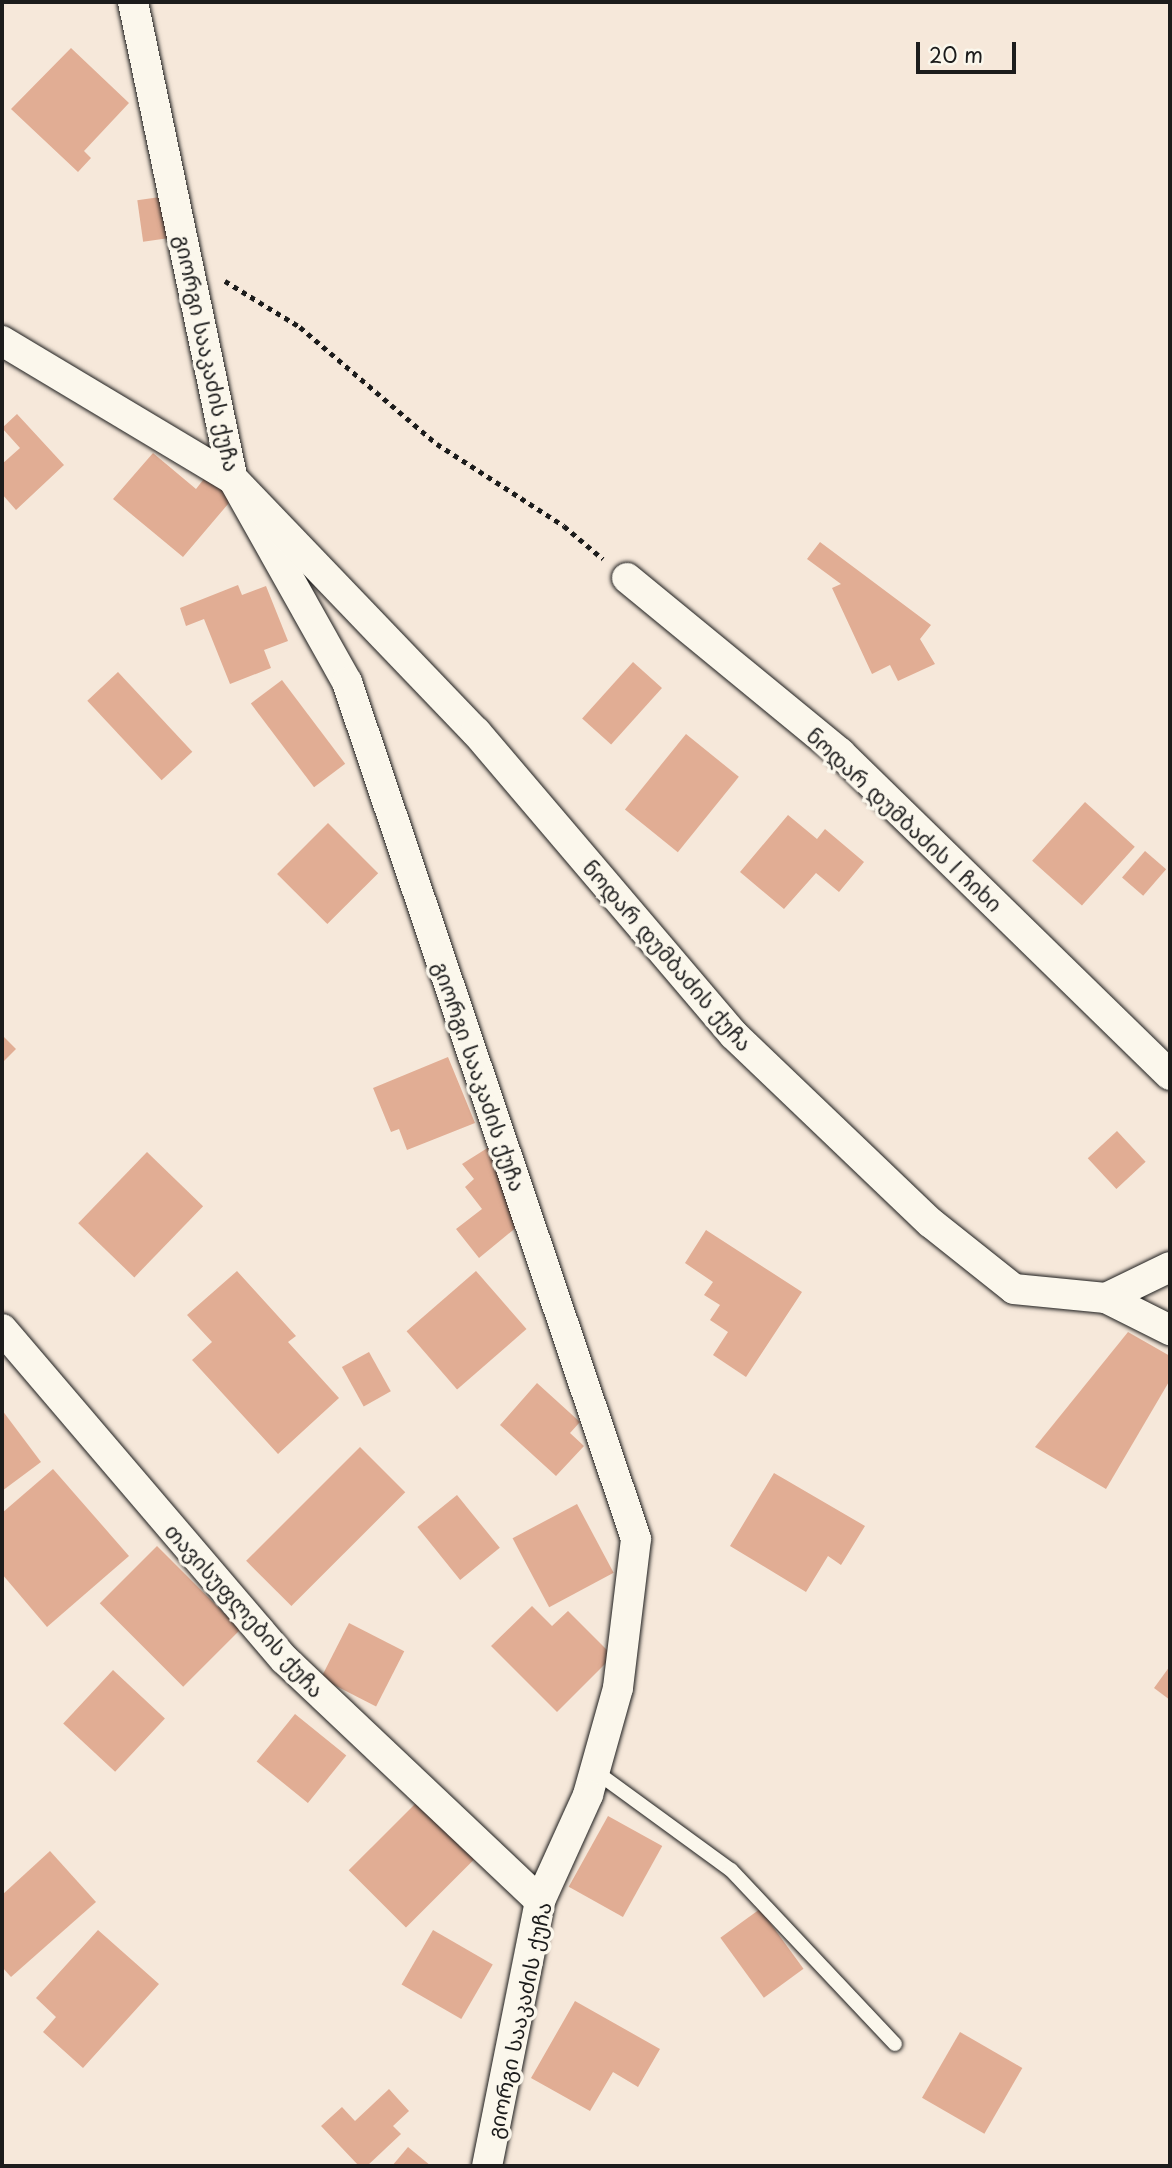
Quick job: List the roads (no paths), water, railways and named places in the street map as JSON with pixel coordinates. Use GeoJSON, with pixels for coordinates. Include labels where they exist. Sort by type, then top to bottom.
{"type":"FeatureCollection","features":[{"type":"Feature","properties":{"kind":"street","name":"გიორგი სააკაძის ქუჩა"},"geometry":{"type":"LineString","coordinates":[[130,7],[188,259],[233,479],[347,682],[636,1539],[618,1688],[595,1771],[540,1901],[487,2166]]}},
{"type":"Feature","properties":{"kind":"street"},"geometry":{"type":"LineString","coordinates":[[2,341],[233,479]]}},
{"type":"Feature","properties":{"kind":"street","name":"ნოდარ დუმბაძის ქუჩა"},"geometry":{"type":"LineString","coordinates":[[233,479],[475,732],[734,1035],[931,1223],[1014,1289],[1106,1298]]}},
{"type":"Feature","properties":{"kind":"street","name":"ნოდარ დუმბაძის I ჩიხი"},"geometry":{"type":"LineString","coordinates":[[627,579],[841,752],[1170,1075]]}},
{"type":"Feature","properties":{"kind":"street"},"geometry":{"type":"LineString","coordinates":[[1106,1298],[1170,1267]]}},
{"type":"Feature","properties":{"kind":"street"},"geometry":{"type":"LineString","coordinates":[[1106,1298],[1170,1330]]}},
{"type":"Feature","properties":{"kind":"street","name":"თავისუფლების ქუჩა"},"geometry":{"type":"LineString","coordinates":[[2,1329],[285,1660],[540,1901]]}},
{"type":"Feature","properties":{"kind":"lane"},"geometry":{"type":"LineString","coordinates":[[595,1771],[731,1870],[895,2044]]}}]}
